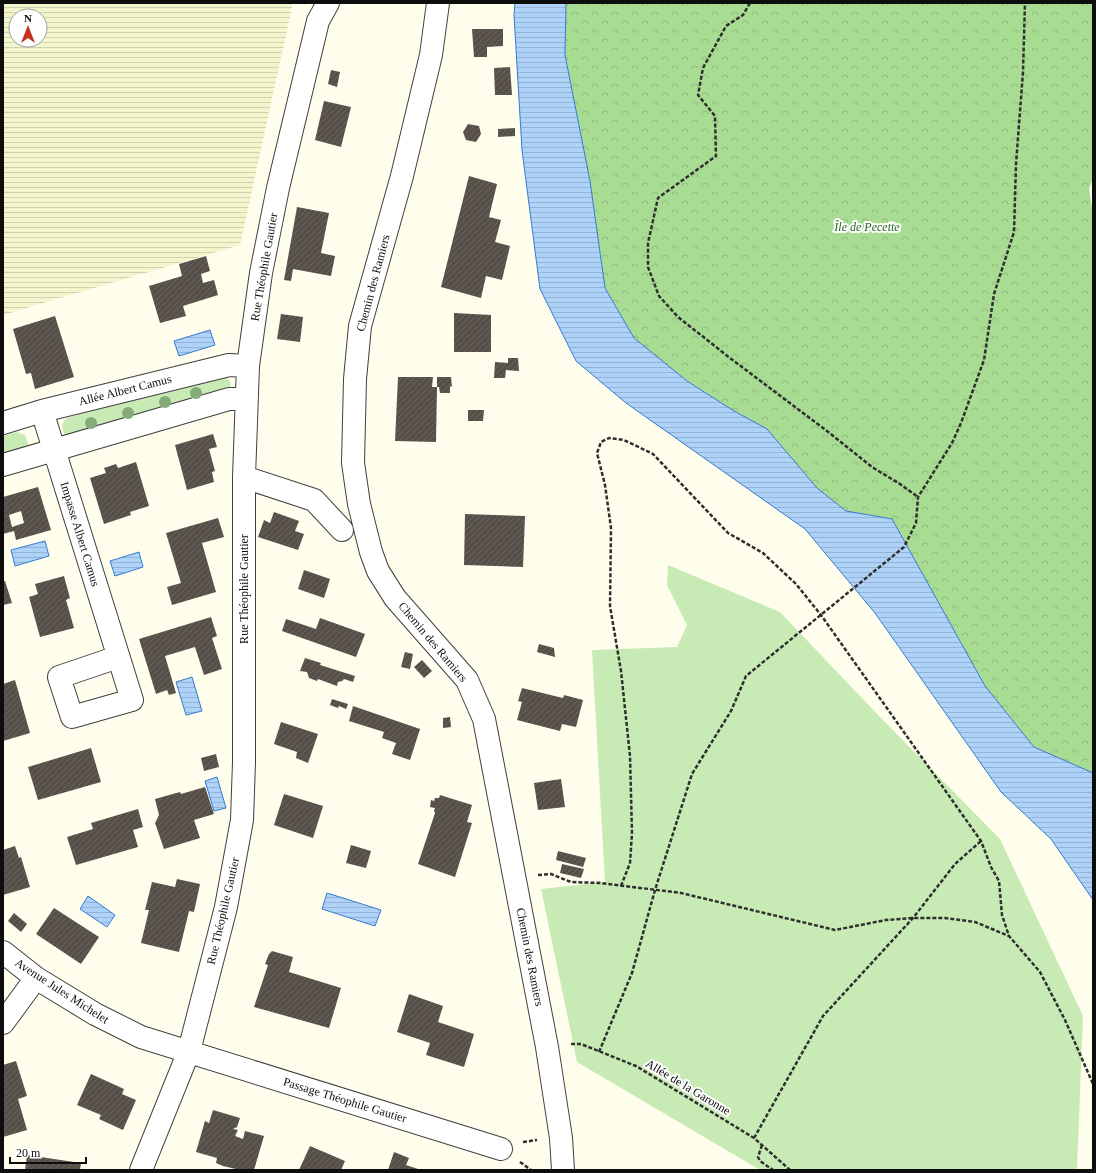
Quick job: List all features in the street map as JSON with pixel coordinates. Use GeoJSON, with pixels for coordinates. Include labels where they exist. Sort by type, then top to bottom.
{"type":"FeatureCollection","features":[{"type":"Feature","properties":{"kind":"street","name":"Rue Théophile Gautier"},"geometry":{"type":"LineString","coordinates":[[141,1170],[189,1051],[226,907],[242,820],[244,762],[244,477],[248,366],[262,273],[278,188],[318,21],[328,3]]}},
{"type":"Feature","properties":{"kind":"street","name":"Chemin des Ramiers"},"geometry":{"type":"LineString","coordinates":[[438,3],[431,55],[402,176],[360,326],[355,379],[353,463],[359,504],[371,552],[378,571],[395,598],[467,680],[484,719],[516,879],[547,1047],[562,1138],[563,1170]]}},
{"type":"Feature","properties":{"kind":"street","name":"Allée Albert Camus"},"geometry":{"type":"LineString","coordinates":[[3,423],[42,411],[230,365],[248,366]]}},
{"type":"Feature","properties":{"kind":"street"},"geometry":{"type":"LineString","coordinates":[[3,465],[229,399],[246,399]]}},
{"type":"Feature","properties":{"kind":"street","name":"Impasse Albert Camus"},"geometry":{"type":"LineString","coordinates":[[42,411],[118,657]]}},
{"type":"Feature","properties":{"kind":"street"},"geometry":{"type":"LineString","coordinates":[[244,477],[314,500],[342,530]]}},
{"type":"Feature","properties":{"kind":"street","name":"Avenue Jules Michelet"},"geometry":{"type":"LineString","coordinates":[[3,952],[36,978],[95,1014],[141,1037],[189,1051]]}},
{"type":"Feature","properties":{"kind":"street"},"geometry":{"type":"LineString","coordinates":[[3,1023],[36,978]]}},
{"type":"Feature","properties":{"kind":"street","name":"Passage Théophile Gautier"},"geometry":{"type":"LineString","coordinates":[[189,1051],[501,1149]]}},
{"type":"Feature","properties":{"kind":"path"},"geometry":{"type":"LineString","coordinates":[[750,3],[743,16],[726,26],[703,68],[698,96],[715,116],[716,156],[658,198],[648,243],[648,266],[659,296],[678,317],[872,467],[918,497]]}},
{"type":"Feature","properties":{"kind":"path"},"geometry":{"type":"LineString","coordinates":[[599,1052],[632,973],[655,890],[692,774],[731,711],[746,676],[904,547],[916,523],[918,497],[952,443],[961,423],[984,360],[994,294],[1014,232],[1016,164],[1023,72],[1025,3]]}},
{"type":"Feature","properties":{"kind":"path"},"geometry":{"type":"LineString","coordinates":[[621,886],[630,862],[632,833],[630,756],[620,671],[610,606],[611,528],[597,453],[602,442],[609,438],[624,440],[653,454],[728,533],[763,553],[796,584],[821,615],[981,841],[991,867],[999,881],[1002,915],[1009,936],[1040,972],[1065,1020],[1093,1084]]}},
{"type":"Feature","properties":{"kind":"path"},"geometry":{"type":"LineString","coordinates":[[754,1138],[823,1016],[913,918],[955,864],[981,841]]}},
{"type":"Feature","properties":{"kind":"path"},"geometry":{"type":"LineString","coordinates":[[516,879],[551,874],[571,882],[681,893],[835,930],[886,920],[945,918],[975,922],[1009,936]]}},
{"type":"Feature","properties":{"kind":"path","name":"Allée de la Garonne"},"geometry":{"type":"LineString","coordinates":[[565,1044],[581,1044],[636,1066],[754,1138],[790,1170]]}},
{"type":"Feature","properties":{"kind":"path"},"geometry":{"type":"LineString","coordinates":[[501,1149],[527,1140],[562,1138]]}},
{"type":"Feature","properties":{"kind":"path"},"geometry":{"type":"LineString","coordinates":[[762,1145],[758,1157],[773,1170]]}},
{"type":"Feature","properties":{"kind":"green space"},"geometry":{"type":"Polygon","coordinates":[[[3,3],[293,3],[240,245],[3,315],[3,3]]]}},
{"type":"Feature","properties":{"kind":"green space","name":"Île de Pecette"},"geometry":{"type":"Polygon","coordinates":[[[566,3],[1093,3],[1093,178],[1089,189],[1093,214],[1093,773],[1034,747],[985,686],[892,519],[846,511],[817,488],[767,429],[734,411],[687,381],[634,338],[605,288],[590,181],[565,55],[566,3]]]}},
{"type":"Feature","properties":{"kind":"green space"},"geometry":{"type":"Polygon","coordinates":[[[213,376],[228,378],[230,386],[227,393],[65,436],[63,431],[63,422],[67,418],[213,376]]]}},
{"type":"Feature","properties":{"kind":"green space"},"geometry":{"type":"Polygon","coordinates":[[[17,432],[25,435],[29,446],[3,459],[3,436],[17,432]]]}},
{"type":"Feature","properties":{"kind":"green space"},"geometry":{"type":"Polygon","coordinates":[[[668,565],[780,612],[880,717],[1000,839],[1083,1016],[1077,1170],[760,1170],[577,1062],[541,889],[605,882],[592,650],[677,647],[687,625],[667,585],[668,565]]]}},
{"type":"Feature","properties":{"kind":"water"},"geometry":{"type":"Polygon","coordinates":[[[515,3],[566,3],[565,55],[590,181],[605,288],[634,338],[687,381],[734,411],[767,429],[817,488],[846,511],[892,519],[985,686],[1034,747],[1093,773],[1093,900],[1051,839],[1001,792],[875,613],[805,529],[626,403],[576,361],[540,289],[522,150],[514,15],[515,3]]]}},
{"type":"Feature","properties":{"kind":"water"},"geometry":{"type":"Polygon","coordinates":[[[210,330],[215,345],[179,356],[174,341],[210,330]]]}},
{"type":"Feature","properties":{"kind":"water"},"geometry":{"type":"Polygon","coordinates":[[[45,541],[49,556],[15,566],[11,550],[45,541]]]}},
{"type":"Feature","properties":{"kind":"water"},"geometry":{"type":"Polygon","coordinates":[[[139,552],[143,567],[115,576],[110,561],[139,552]]]}},
{"type":"Feature","properties":{"kind":"water"},"geometry":{"type":"Polygon","coordinates":[[[192,677],[202,711],[186,715],[176,682],[192,677]]]}},
{"type":"Feature","properties":{"kind":"water"},"geometry":{"type":"Polygon","coordinates":[[[217,777],[226,808],[214,811],[205,781],[217,777]]]}},
{"type":"Feature","properties":{"kind":"water"},"geometry":{"type":"Polygon","coordinates":[[[327,893],[381,910],[375,926],[322,909],[327,893]]]}},
{"type":"Feature","properties":{"kind":"water"},"geometry":{"type":"Polygon","coordinates":[[[88,896],[115,915],[107,927],[80,909],[88,896]]]}},
{"type":"Feature","properties":{"kind":"building"},"geometry":{"type":"Polygon","coordinates":[[[472,29],[503,29],[503,46],[487,47],[487,57],[474,57],[472,29]]]}},
{"type":"Feature","properties":{"kind":"building"},"geometry":{"type":"Polygon","coordinates":[[[510,67],[512,95],[495,95],[494,68],[510,67]]]}},
{"type":"Feature","properties":{"kind":"building"},"geometry":{"type":"Polygon","coordinates":[[[331,70],[340,72],[337,87],[328,84],[331,70]]]}},
{"type":"Feature","properties":{"kind":"building"},"geometry":{"type":"Polygon","coordinates":[[[324,101],[351,107],[341,147],[315,140],[324,101]]]}},
{"type":"Feature","properties":{"kind":"building"},"geometry":{"type":"Polygon","coordinates":[[[468,124],[479,126],[481,134],[476,142],[466,140],[463,132],[468,124]]]}},
{"type":"Feature","properties":{"kind":"building"},"geometry":{"type":"Polygon","coordinates":[[[515,128],[515,136],[498,137],[498,129],[515,128]]]}},
{"type":"Feature","properties":{"kind":"building"},"geometry":{"type":"Polygon","coordinates":[[[469,176],[497,184],[489,217],[501,220],[495,242],[510,246],[502,280],[486,276],[481,298],[441,287],[469,176]]]}},
{"type":"Feature","properties":{"kind":"building"},"geometry":{"type":"Polygon","coordinates":[[[297,207],[329,213],[321,253],[335,256],[331,276],[293,269],[291,281],[284,280],[297,207]]]}},
{"type":"Feature","properties":{"kind":"building"},"geometry":{"type":"Polygon","coordinates":[[[206,256],[210,271],[201,274],[203,283],[214,280],[218,295],[183,306],[186,316],[160,323],[149,286],[182,276],[179,264],[206,256]]]}},
{"type":"Feature","properties":{"kind":"building"},"geometry":{"type":"Polygon","coordinates":[[[454,313],[491,315],[491,352],[454,352],[454,313]]]}},
{"type":"Feature","properties":{"kind":"building"},"geometry":{"type":"Polygon","coordinates":[[[281,314],[303,317],[300,342],[277,339],[281,314]]]}},
{"type":"Feature","properties":{"kind":"building"},"geometry":{"type":"Polygon","coordinates":[[[55,316],[74,377],[35,389],[31,373],[26,374],[13,329],[55,316]]]}},
{"type":"Feature","properties":{"kind":"building"},"geometry":{"type":"Polygon","coordinates":[[[508,358],[518,358],[519,371],[506,370],[505,378],[494,378],[495,362],[508,363],[508,358]]]}},
{"type":"Feature","properties":{"kind":"building"},"geometry":{"type":"Polygon","coordinates":[[[398,377],[433,377],[432,387],[437,387],[436,442],[395,441],[398,377]]]}},
{"type":"Feature","properties":{"kind":"building"},"geometry":{"type":"Polygon","coordinates":[[[437,377],[451,377],[452,387],[450,386],[450,393],[440,393],[439,387],[437,387],[437,377]]]}},
{"type":"Feature","properties":{"kind":"building"},"geometry":{"type":"Polygon","coordinates":[[[468,410],[484,410],[483,421],[468,421],[468,410]]]}},
{"type":"Feature","properties":{"kind":"building"},"geometry":{"type":"Polygon","coordinates":[[[213,434],[217,447],[209,449],[215,471],[212,472],[214,482],[187,490],[175,445],[213,434]]]}},
{"type":"Feature","properties":{"kind":"building"},"geometry":{"type":"Polygon","coordinates":[[[136,462],[149,506],[130,512],[131,515],[104,524],[90,478],[106,473],[104,468],[116,464],[118,468],[136,462]]]}},
{"type":"Feature","properties":{"kind":"building"},"geometry":{"type":"Polygon","coordinates":[[[38,487],[51,530],[16,540],[14,531],[3,534],[3,497],[38,487]],[[21,511],[9,515],[12,527],[24,523],[21,511]]]}},
{"type":"Feature","properties":{"kind":"building"},"geometry":{"type":"Polygon","coordinates":[[[274,512],[299,521],[295,531],[304,534],[298,550],[258,537],[264,520],[270,523],[274,512]]]}},
{"type":"Feature","properties":{"kind":"building"},"geometry":{"type":"Polygon","coordinates":[[[465,514],[525,516],[523,567],[464,565],[465,514]]]}},
{"type":"Feature","properties":{"kind":"building"},"geometry":{"type":"Polygon","coordinates":[[[218,518],[224,537],[202,543],[216,592],[172,605],[167,587],[181,583],[166,533],[218,518]]]}},
{"type":"Feature","properties":{"kind":"building"},"geometry":{"type":"Polygon","coordinates":[[[304,570],[330,579],[324,598],[298,589],[304,570]]]}},
{"type":"Feature","properties":{"kind":"building"},"geometry":{"type":"Polygon","coordinates":[[[64,576],[70,598],[66,600],[74,628],[40,637],[29,597],[38,594],[35,584],[64,576]]]}},
{"type":"Feature","properties":{"kind":"building"},"geometry":{"type":"Polygon","coordinates":[[[3,581],[5,581],[12,603],[3,605],[3,581]]]}},
{"type":"Feature","properties":{"kind":"building"},"geometry":{"type":"Polygon","coordinates":[[[211,617],[217,636],[212,638],[222,669],[204,675],[195,647],[165,656],[176,693],[169,695],[167,690],[156,694],[139,639],[211,617]]]}},
{"type":"Feature","properties":{"kind":"building"},"geometry":{"type":"Polygon","coordinates":[[[320,618],[365,634],[356,657],[282,631],[286,619],[316,629],[320,618]]]}},
{"type":"Feature","properties":{"kind":"building"},"geometry":{"type":"Polygon","coordinates":[[[539,644],[554,648],[555,657],[537,652],[539,644]]]}},
{"type":"Feature","properties":{"kind":"building"},"geometry":{"type":"Polygon","coordinates":[[[405,652],[413,654],[410,669],[401,667],[405,652]]]}},
{"type":"Feature","properties":{"kind":"building"},"geometry":{"type":"Polygon","coordinates":[[[305,658],[321,663],[320,665],[355,676],[353,682],[344,679],[338,682],[337,686],[318,679],[317,681],[309,678],[307,672],[300,671],[305,658]]]}},
{"type":"Feature","properties":{"kind":"building"},"geometry":{"type":"Polygon","coordinates":[[[422,660],[432,671],[424,678],[414,667],[422,660]]]}},
{"type":"Feature","properties":{"kind":"building"},"geometry":{"type":"Polygon","coordinates":[[[15,680],[30,733],[3,741],[3,684],[15,680]]]}},
{"type":"Feature","properties":{"kind":"building"},"geometry":{"type":"Polygon","coordinates":[[[522,688],[563,698],[564,695],[583,700],[576,727],[562,724],[560,731],[517,720],[522,702],[518,701],[522,688]]]}},
{"type":"Feature","properties":{"kind":"building"},"geometry":{"type":"Polygon","coordinates":[[[332,699],[348,704],[346,709],[339,706],[338,708],[330,705],[332,699]]]}},
{"type":"Feature","properties":{"kind":"building"},"geometry":{"type":"Polygon","coordinates":[[[353,706],[420,729],[410,760],[392,754],[396,743],[382,738],[384,732],[349,721],[353,706]]]}},
{"type":"Feature","properties":{"kind":"building"},"geometry":{"type":"Polygon","coordinates":[[[450,717],[451,727],[443,728],[443,718],[450,717]]]}},
{"type":"Feature","properties":{"kind":"building"},"geometry":{"type":"Polygon","coordinates":[[[281,722],[318,734],[308,763],[296,758],[297,752],[274,744],[281,722]]]}},
{"type":"Feature","properties":{"kind":"building"},"geometry":{"type":"Polygon","coordinates":[[[91,748],[101,782],[38,800],[28,767],[91,748]]]}},
{"type":"Feature","properties":{"kind":"building"},"geometry":{"type":"Polygon","coordinates":[[[216,754],[219,767],[204,771],[201,758],[216,754]]]}},
{"type":"Feature","properties":{"kind":"building"},"geometry":{"type":"Polygon","coordinates":[[[561,779],[565,807],[538,810],[534,783],[561,779]]]}},
{"type":"Feature","properties":{"kind":"building"},"geometry":{"type":"Polygon","coordinates":[[[205,787],[214,814],[194,820],[200,838],[164,849],[155,823],[159,815],[155,799],[180,792],[181,794],[205,787]]]}},
{"type":"Feature","properties":{"kind":"building"},"geometry":{"type":"Polygon","coordinates":[[[284,794],[323,806],[313,838],[274,825],[284,794]]]}},
{"type":"Feature","properties":{"kind":"building"},"geometry":{"type":"Polygon","coordinates":[[[440,795],[472,805],[467,822],[472,823],[455,877],[418,864],[435,813],[435,808],[430,807],[431,800],[434,801],[435,798],[439,798],[440,795]]]}},
{"type":"Feature","properties":{"kind":"building"},"geometry":{"type":"Polygon","coordinates":[[[138,809],[143,827],[133,830],[138,847],[76,865],[67,837],[93,829],[91,823],[138,809]]]}},
{"type":"Feature","properties":{"kind":"building"},"geometry":{"type":"Polygon","coordinates":[[[351,845],[371,851],[366,868],[346,863],[351,845]]]}},
{"type":"Feature","properties":{"kind":"building"},"geometry":{"type":"Polygon","coordinates":[[[15,846],[19,858],[21,857],[30,887],[3,895],[3,850],[15,846]]]}},
{"type":"Feature","properties":{"kind":"building"},"geometry":{"type":"Polygon","coordinates":[[[558,851],[586,858],[583,867],[556,860],[558,851]]]}},
{"type":"Feature","properties":{"kind":"building"},"geometry":{"type":"Polygon","coordinates":[[[562,864],[584,869],[581,878],[560,873],[562,864]]]}},
{"type":"Feature","properties":{"kind":"building"},"geometry":{"type":"Polygon","coordinates":[[[177,879],[200,884],[194,912],[189,911],[179,952],[141,943],[149,910],[145,910],[152,882],[175,887],[177,879]]]}},
{"type":"Feature","properties":{"kind":"building"},"geometry":{"type":"Polygon","coordinates":[[[54,908],[99,937],[81,964],[36,934],[54,908]]]}},
{"type":"Feature","properties":{"kind":"building"},"geometry":{"type":"Polygon","coordinates":[[[14,913],[27,924],[21,932],[8,921],[14,913]]]}},
{"type":"Feature","properties":{"kind":"building"},"geometry":{"type":"Polygon","coordinates":[[[272,951],[293,957],[289,972],[341,988],[329,1028],[254,1007],[268,965],[265,964],[269,954],[272,951]]]}},
{"type":"Feature","properties":{"kind":"building"},"geometry":{"type":"Polygon","coordinates":[[[409,994],[443,1006],[438,1022],[474,1034],[464,1067],[426,1055],[430,1043],[397,1032],[409,994]]]}},
{"type":"Feature","properties":{"kind":"building"},"geometry":{"type":"Polygon","coordinates":[[[16,1061],[27,1096],[18,1099],[27,1130],[3,1137],[3,1065],[16,1061]]]}},
{"type":"Feature","properties":{"kind":"building"},"geometry":{"type":"Polygon","coordinates":[[[91,1074],[124,1089],[122,1094],[136,1100],[123,1130],[99,1119],[101,1115],[77,1105],[91,1074]]]}},
{"type":"Feature","properties":{"kind":"building"},"geometry":{"type":"Polygon","coordinates":[[[213,1110],[240,1118],[237,1127],[233,1129],[238,1130],[235,1136],[243,1139],[245,1131],[264,1136],[254,1170],[240,1170],[223,1166],[216,1163],[217,1158],[196,1152],[205,1121],[209,1123],[213,1110]]]}},
{"type":"Feature","properties":{"kind":"building"},"geometry":{"type":"Polygon","coordinates":[[[310,1146],[345,1161],[341,1170],[299,1170],[310,1146]]]}},
{"type":"Feature","properties":{"kind":"building"},"geometry":{"type":"Polygon","coordinates":[[[394,1152],[409,1158],[406,1165],[421,1170],[388,1170],[394,1152]]]}},
{"type":"Feature","properties":{"kind":"building"},"geometry":{"type":"Polygon","coordinates":[[[27,1155],[81,1163],[80,1170],[25,1170],[27,1155]]]}}]}
